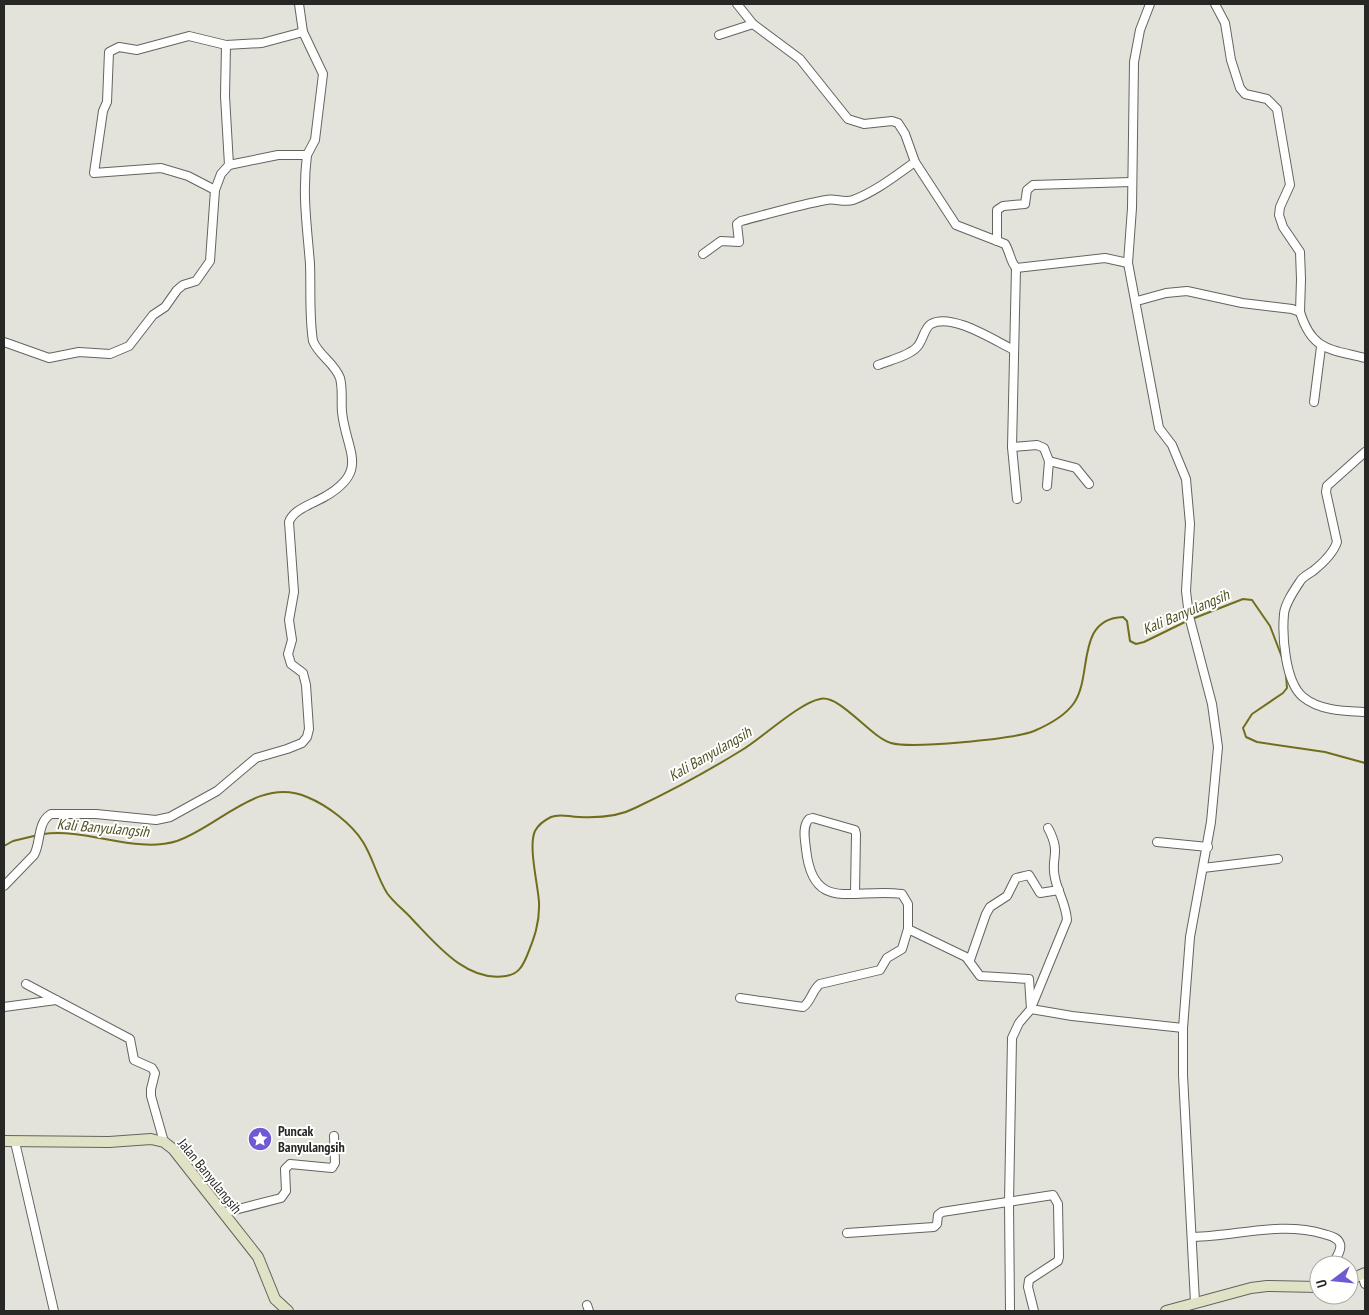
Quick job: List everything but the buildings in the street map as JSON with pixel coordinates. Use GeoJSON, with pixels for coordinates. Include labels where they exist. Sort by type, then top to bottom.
{"type":"FeatureCollection","features":[{"type":"Feature","properties":{"kind":"street"},"geometry":{"type":"LineString","coordinates":[[4,886],[38,849],[43,822],[46,816],[53,813],[156,820],[170,816],[217,792],[256,758],[287,750],[302,743],[307,737],[309,729],[306,685],[303,673],[291,664],[288,654],[292,640],[289,620],[294,592],[289,522],[295,513],[343,486],[352,469],[352,456],[342,411],[343,396],[340,377],[332,364],[317,351],[312,333],[310,262],[304,222],[304,183],[307,156],[315,140],[323,74],[303,32],[299,4]]}},
{"type":"Feature","properties":{"kind":"street"},"geometry":{"type":"LineString","coordinates":[[736,4],[753,24],[800,59],[848,119],[864,124],[892,121],[898,123],[905,134],[915,162],[956,225],[997,240],[1009,250],[1012,264],[1016,268],[1012,447],[1017,499]]}},
{"type":"Feature","properties":{"kind":"street"},"geometry":{"type":"LineString","coordinates":[[1150,4],[1140,30],[1134,62],[1128,263],[1137,300],[1146,367],[1159,428],[1172,445],[1186,479],[1190,513],[1185,573],[1189,616],[1212,704],[1218,747],[1208,847],[1190,937],[1183,1028],[1183,1075],[1195,1302]]}},
{"type":"Feature","properties":{"kind":"street"},"geometry":{"type":"LineString","coordinates":[[1215,4],[1224,23],[1231,60],[1240,88],[1245,94],[1267,99],[1277,109],[1290,185],[1280,206],[1279,216],[1283,227],[1300,252],[1302,279],[1300,312],[1309,335],[1321,347],[1365,358]]}},
{"type":"Feature","properties":{"kind":"street"},"geometry":{"type":"LineString","coordinates":[[719,35],[753,24]]}},
{"type":"Feature","properties":{"kind":"street"},"geometry":{"type":"LineString","coordinates":[[215,190],[188,176],[161,168],[94,173],[103,111],[107,102],[109,52],[118,47],[137,50],[167,44],[189,36],[226,45],[262,43],[303,32]]}},
{"type":"Feature","properties":{"kind":"street"},"geometry":{"type":"LineString","coordinates":[[226,45],[225,96],[229,165]]}},
{"type":"Feature","properties":{"kind":"street"},"geometry":{"type":"LineString","coordinates":[[4,342],[50,358],[79,352],[110,354],[129,346],[153,315],[165,307],[183,285],[196,281],[210,261],[215,190],[221,174],[229,165],[278,155],[307,156]]}},
{"type":"Feature","properties":{"kind":"street"},"geometry":{"type":"LineString","coordinates":[[703,254],[721,241],[738,242],[737,224],[741,221],[833,198],[848,202],[854,200],[878,187],[915,162]]}},
{"type":"Feature","properties":{"kind":"street"},"geometry":{"type":"LineString","coordinates":[[997,240],[997,210],[1003,206],[1025,204],[1027,190],[1032,186],[1131,182]]}},
{"type":"Feature","properties":{"kind":"street"},"geometry":{"type":"LineString","coordinates":[[1016,268],[1105,258],[1128,263]]}},
{"type":"Feature","properties":{"kind":"street"},"geometry":{"type":"LineString","coordinates":[[1137,300],[1166,293],[1187,291],[1300,312]]}},
{"type":"Feature","properties":{"kind":"street"},"geometry":{"type":"LineString","coordinates":[[878,365],[916,349],[929,326],[933,323],[952,323],[972,327],[990,339],[1014,350]]}},
{"type":"Feature","properties":{"kind":"street"},"geometry":{"type":"LineString","coordinates":[[1314,402],[1321,347]]}},
{"type":"Feature","properties":{"kind":"street"},"geometry":{"type":"LineString","coordinates":[[1012,447],[1043,446],[1049,461],[1048,486]]}},
{"type":"Feature","properties":{"kind":"street"},"geometry":{"type":"LineString","coordinates":[[1365,452],[1327,486],[1326,492],[1337,542],[1335,550],[1321,565],[1302,578],[1284,612],[1285,647],[1290,677],[1301,696],[1337,711],[1365,712]]}},
{"type":"Feature","properties":{"kind":"street"},"geometry":{"type":"LineString","coordinates":[[1049,461],[1076,468],[1090,484]]}},
{"type":"Feature","properties":{"kind":"street"},"geometry":{"type":"LineString","coordinates":[[740,998],[803,1007],[820,984],[880,970],[887,958],[902,949],[908,929],[908,904],[902,894],[888,892],[855,893],[833,893],[820,889],[813,880],[808,868],[805,837],[806,822],[809,819],[813,818],[854,830],[856,834],[855,893]]}},
{"type":"Feature","properties":{"kind":"street"},"geometry":{"type":"LineString","coordinates":[[1010,1311],[1009,1202],[1012,1038],[1019,1023],[1032,1007],[1067,920],[1066,910],[1054,877],[1057,849],[1048,828]]}},
{"type":"Feature","properties":{"kind":"street"},"geometry":{"type":"LineString","coordinates":[[1157,842],[1208,847]]}},
{"type":"Feature","properties":{"kind":"street"},"geometry":{"type":"LineString","coordinates":[[1203,868],[1278,860]]}},
{"type":"Feature","properties":{"kind":"street"},"geometry":{"type":"LineString","coordinates":[[970,960],[986,914],[990,907],[1007,896],[1016,878],[1029,875],[1040,893],[1059,890]]}},
{"type":"Feature","properties":{"kind":"street"},"geometry":{"type":"LineString","coordinates":[[908,929],[926,936],[970,960],[981,976],[1029,979],[1032,1007]]}},
{"type":"Feature","properties":{"kind":"street"},"geometry":{"type":"LineString","coordinates":[[26,984],[127,1037],[133,1045],[134,1060],[154,1071],[152,1096],[164,1142]]}},
{"type":"Feature","properties":{"kind":"street"},"geometry":{"type":"LineString","coordinates":[[4,1007],[56,1000]]}},
{"type":"Feature","properties":{"kind":"street"},"geometry":{"type":"LineString","coordinates":[[1032,1007],[1072,1016],[1183,1028]]}},
{"type":"Feature","properties":{"kind":"street"},"geometry":{"type":"LineString","coordinates":[[223,1212],[281,1198],[286,1191],[284,1175],[288,1165],[332,1168],[334,1162],[334,1136]]}},
{"type":"Feature","properties":{"kind":"street","name":"Jalan Banyulangsih"},"geometry":{"type":"LineString","coordinates":[[4,1141],[108,1142],[144,1138],[164,1142],[173,1149],[263,1266],[276,1299],[288,1311]]}},
{"type":"Feature","properties":{"kind":"street"},"geometry":{"type":"LineString","coordinates":[[15,1142],[54,1311]]}},
{"type":"Feature","properties":{"kind":"street"},"geometry":{"type":"LineString","coordinates":[[847,1233],[934,1227],[937,1224],[938,1214],[942,1212],[1048,1194],[1053,1195],[1058,1204],[1059,1257],[1058,1261],[1030,1280],[1028,1287],[1034,1311]]}},
{"type":"Feature","properties":{"kind":"street"},"geometry":{"type":"LineString","coordinates":[[1193,1236],[1218,1236],[1292,1227],[1335,1237],[1340,1243],[1337,1255]]}},
{"type":"Feature","properties":{"kind":"street"},"geometry":{"type":"LineString","coordinates":[[1166,1311],[1195,1302],[1267,1286],[1309,1287]]}},
{"type":"Feature","properties":{"kind":"waterway","name":"Kali Banyulangsih"},"geometry":{"type":"LineString","coordinates":[[1192,619],[1243,599],[1252,600],[1270,626],[1283,660]]}},
{"type":"Feature","properties":{"kind":"waterway","name":"Kali Banyulangsih"},"geometry":{"type":"LineString","coordinates":[[43,834],[77,834],[128,843],[161,844],[177,841],[193,834],[256,798],[272,793],[289,792],[307,797],[331,810],[352,828],[366,848],[387,893],[453,960],[478,974],[492,977],[506,976],[514,974],[521,967],[536,931],[539,917],[539,902],[533,856],[533,838],[538,827],[551,817],[561,815],[601,817],[628,811],[716,766],[750,745],[802,707],[820,699],[828,699],[837,703],[883,739],[902,745],[962,742],[1006,737],[1034,731],[1061,716],[1074,703],[1080,692],[1091,638],[1098,627],[1108,620],[1123,617],[1127,621],[1130,641],[1136,644],[1187,621]]}},
{"type":"Feature","properties":{"kind":"waterway","name":"Kali Banyulangsih"},"geometry":{"type":"LineString","coordinates":[[1286,675],[1287,688],[1283,693],[1252,714],[1243,728],[1246,737],[1257,742],[1325,752],[1365,763]]}},
{"type":"Feature","properties":{"kind":"waterway","name":"Kali Banyulangsih"},"geometry":{"type":"LineString","coordinates":[[4,846],[13,841],[38,835]]}},
{"type":"Feature","properties":{"kind":"place","name":"Puncak Banyulangsih"},"geometry":{"type":"Point","coordinates":[260,1139]}}]}
